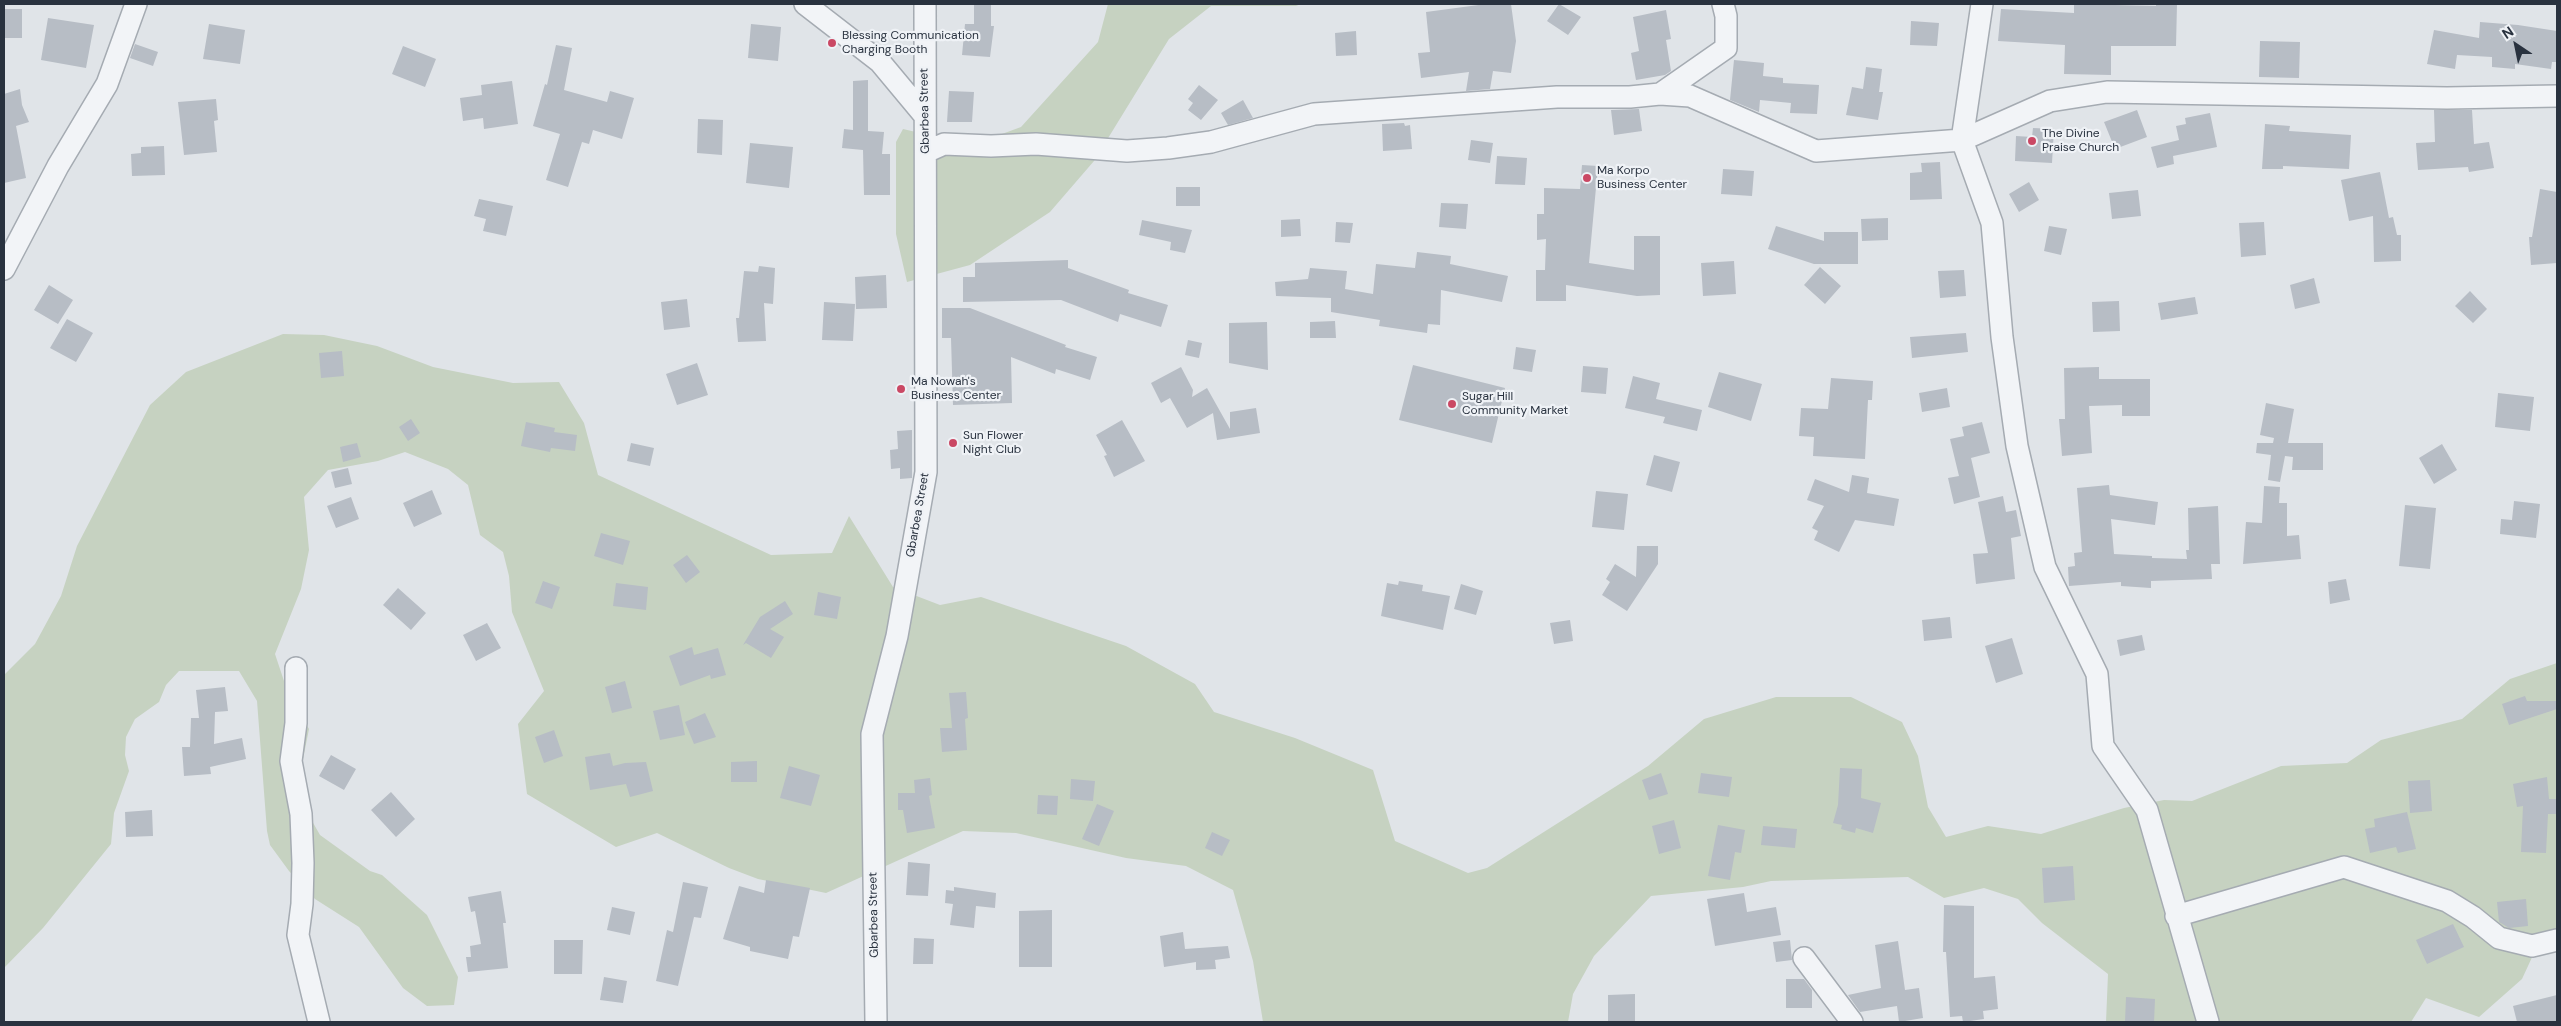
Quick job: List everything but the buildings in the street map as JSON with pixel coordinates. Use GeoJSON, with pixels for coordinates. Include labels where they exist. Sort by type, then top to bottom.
{"type":"FeatureCollection","features":[{"type":"Feature","properties":{"kind":"street"},"geometry":{"type":"LineString","coordinates":[[4,269],[58,166],[106,84],[136,4]]}},
{"type":"Feature","properties":{"kind":"street"},"geometry":{"type":"LineString","coordinates":[[805,4],[880,62],[925,116]]}},
{"type":"Feature","properties":{"kind":"street","name":"Gbarbea Street"},"geometry":{"type":"LineString","coordinates":[[876,1022],[872,734],[897,636],[926,472],[925,4]]}},
{"type":"Feature","properties":{"kind":"street"},"geometry":{"type":"LineString","coordinates":[[1660,94],[1726,48],[1726,16],[1723,4]]}},
{"type":"Feature","properties":{"kind":"street"},"geometry":{"type":"LineString","coordinates":[[1982,4],[1962,140],[1992,223],[2002,337],[2017,446],[2045,567],[2097,674],[2103,746],[2147,810],[2208,1022]]}},
{"type":"Feature","properties":{"kind":"street"},"geometry":{"type":"LineString","coordinates":[[926,152],[944,144],[991,146],[1036,144],[1127,151],[1143,150],[1211,142],[1314,114],[1557,97],[1630,97],[1660,94],[1690,96],[1816,151],[1962,140],[2050,101],[2107,92],[2447,98],[2557,96]]}},
{"type":"Feature","properties":{"kind":"street"},"geometry":{"type":"LineString","coordinates":[[296,668],[296,723],[291,761],[301,814],[303,863],[302,904],[298,935],[319,1022]]}},
{"type":"Feature","properties":{"kind":"street"},"geometry":{"type":"LineString","coordinates":[[2176,916],[2344,868],[2447,901],[2473,917],[2499,938],[2532,946],[2557,940]]}},
{"type":"Feature","properties":{"kind":"street"},"geometry":{"type":"LineString","coordinates":[[1804,958],[1852,1022]]}},
{"type":"Feature","properties":{"kind":"green space"},"geometry":{"type":"Polygon","coordinates":[[[1108,4],[1301,4],[1296,6],[1211,6],[1169,39],[1094,161],[1050,212],[970,265],[907,282],[896,234],[896,142],[903,129],[972,145],[1021,127],[1098,42],[1108,4]]]}},
{"type":"Feature","properties":{"kind":"green space"},"geometry":{"type":"Polygon","coordinates":[[[283,334],[324,335],[377,346],[433,367],[513,383],[559,382],[584,423],[598,475],[771,555],[832,553],[849,516],[893,587],[940,605],[981,597],[1126,646],[1195,684],[1214,712],[1295,738],[1373,770],[1395,841],[1468,873],[1487,868],[1648,766],[1704,719],[1776,697],[1851,697],[1902,722],[1918,756],[1928,807],[1946,837],[1988,826],[2041,834],[2124,808],[2164,800],[2192,801],[2281,766],[2347,763],[2381,740],[2462,719],[2510,679],[2557,663],[2557,949],[2534,953],[2522,979],[2479,1017],[2426,998],[2411,1022],[2106,1022],[2108,974],[2042,923],[2018,899],[1984,888],[1944,898],[1908,877],[1771,881],[1743,887],[1651,896],[1594,956],[1573,994],[1568,1022],[1263,1022],[1253,961],[1233,890],[1186,866],[1126,858],[1016,833],[963,831],[826,893],[758,879],[729,868],[657,833],[616,847],[527,794],[518,724],[544,691],[512,612],[509,576],[503,552],[480,535],[468,485],[448,469],[405,452],[378,461],[328,470],[304,497],[309,550],[301,589],[275,654],[286,687],[309,729],[301,769],[308,814],[320,835],[370,871],[382,875],[427,915],[458,977],[454,1005],[427,1006],[403,988],[359,927],[315,899],[289,871],[270,845],[267,831],[257,701],[239,671],[179,671],[166,685],[159,702],[135,719],[126,737],[125,755],[129,771],[114,813],[111,844],[43,928],[4,968],[4,675],[35,644],[61,596],[77,546],[150,405],[186,372],[283,334]]]}},
{"type":"Feature","properties":{"kind":"place","name":"Blessing Communication Charging Booth"},"geometry":{"type":"Point","coordinates":[832,43]}},
{"type":"Feature","properties":{"kind":"place","name":"The Divine Praise Church"},"geometry":{"type":"Point","coordinates":[2032,141]}},
{"type":"Feature","properties":{"kind":"place","name":"Ma Korpo Business Center"},"geometry":{"type":"Point","coordinates":[1587,178]}},
{"type":"Feature","properties":{"kind":"place","name":"Ma Nowah's Business Center"},"geometry":{"type":"Point","coordinates":[901,389]}},
{"type":"Feature","properties":{"kind":"place","name":"Sugar Hill Community Market"},"geometry":{"type":"Point","coordinates":[1452,404]}},
{"type":"Feature","properties":{"kind":"place","name":"Sun Flower Night Club"},"geometry":{"type":"Point","coordinates":[953,443]}}]}
